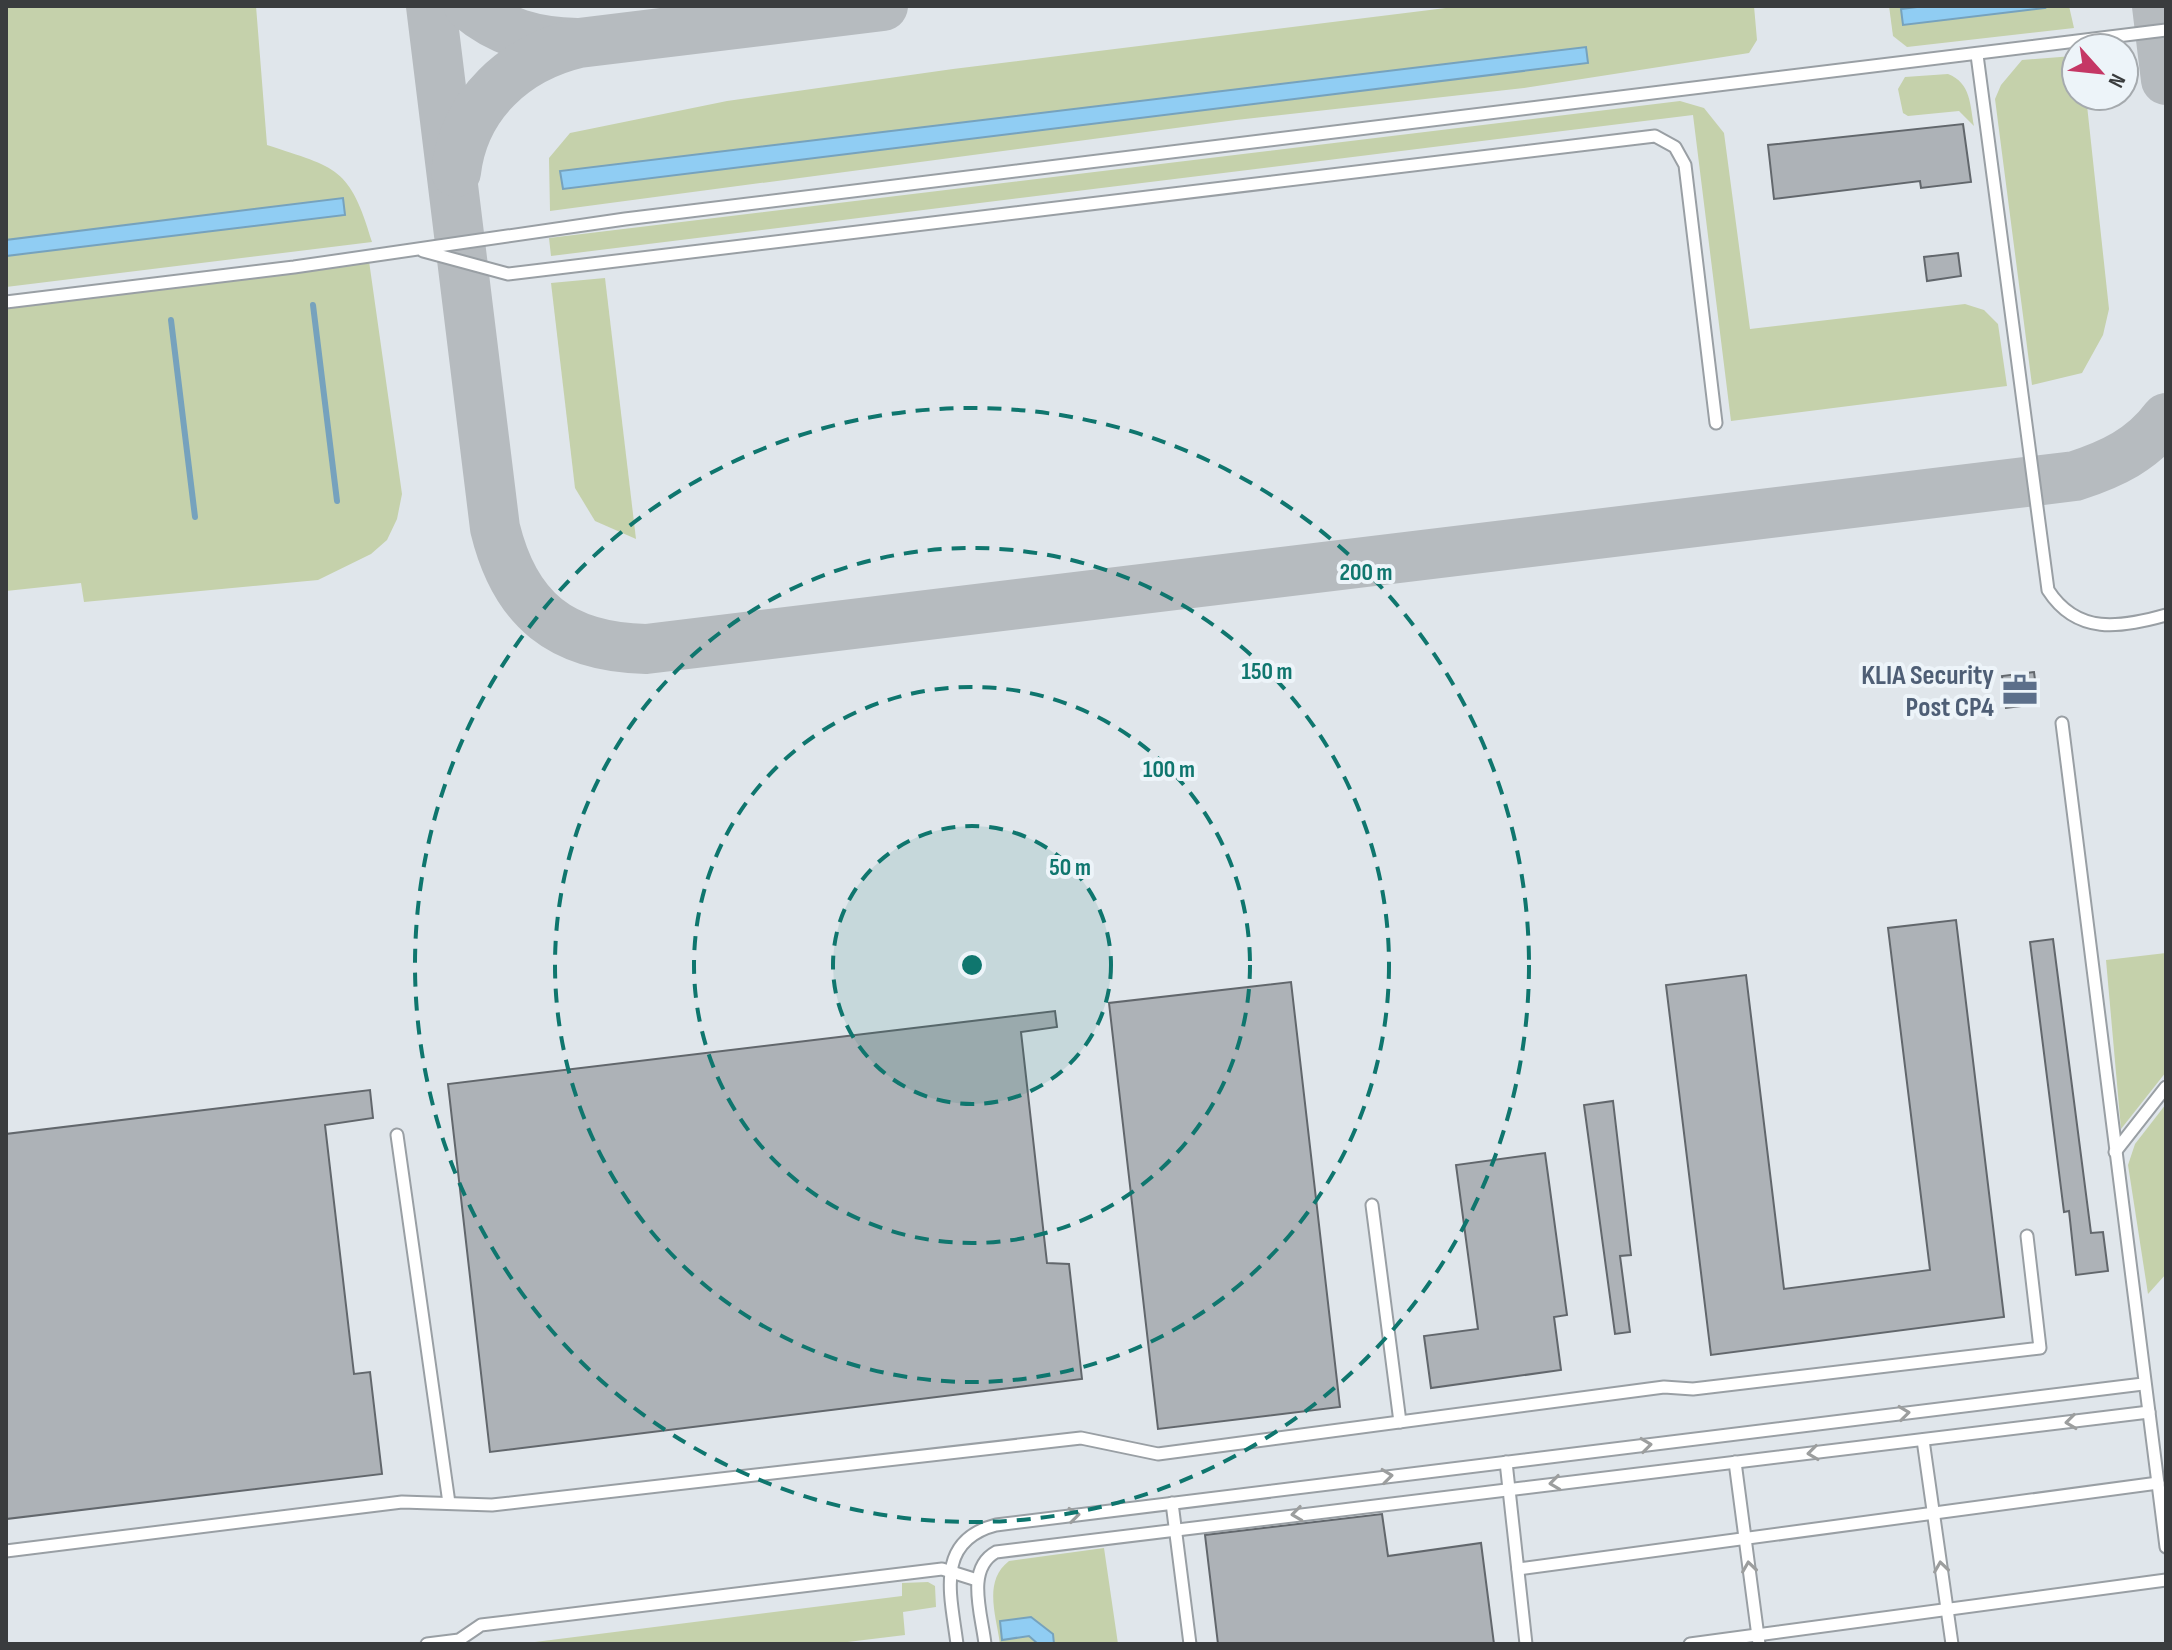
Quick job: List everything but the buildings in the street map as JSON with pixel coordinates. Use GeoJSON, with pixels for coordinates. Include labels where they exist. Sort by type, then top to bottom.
{"type":"FeatureCollection","features":[{"type":"Feature","properties":{"kind":"lane"},"geometry":{"type":"LineString","coordinates":[[6,302],[625,219],[2166,30]]}},
{"type":"Feature","properties":{"kind":"lane"},"geometry":{"type":"LineString","coordinates":[[1977,55],[2048,590],[2064,610],[2090,624],[2128,625],[2166,615]]}},
{"type":"Feature","properties":{"kind":"lane"},"geometry":{"type":"LineString","coordinates":[[417,249],[508,274],[1655,136],[1675,147],[1685,165],[1716,423]]}},
{"type":"Feature","properties":{"kind":"lane"},"geometry":{"type":"LineString","coordinates":[[2062,723],[2143,1384],[2166,1547]]}},
{"type":"Feature","properties":{"kind":"lane"},"geometry":{"type":"LineString","coordinates":[[2115,1152],[2166,1087]]}},
{"type":"Feature","properties":{"kind":"lane"},"geometry":{"type":"LineString","coordinates":[[397,1135],[449,1503]]}},
{"type":"Feature","properties":{"kind":"lane"},"geometry":{"type":"LineString","coordinates":[[1372,1205],[1400,1422]]}},
{"type":"Feature","properties":{"kind":"lane"},"geometry":{"type":"LineString","coordinates":[[6,1551],[402,1502],[492,1505],[1081,1438],[1158,1454],[1664,1387],[1693,1389],[2040,1348],[2027,1236]]}},
{"type":"Feature","properties":{"kind":"lane"},"geometry":{"type":"LineString","coordinates":[[957,1644],[949,1572],[959,1548],[986,1527],[2143,1384]]}},
{"type":"Feature","properties":{"kind":"lane"},"geometry":{"type":"LineString","coordinates":[[985,1644],[977,1580],[982,1564],[996,1552],[2149,1412]]}},
{"type":"Feature","properties":{"kind":"lane"},"geometry":{"type":"LineString","coordinates":[[1923,1440],[1952,1644]]}},
{"type":"Feature","properties":{"kind":"lane"},"geometry":{"type":"LineString","coordinates":[[1506,1462],[1526,1644]]}},
{"type":"Feature","properties":{"kind":"lane"},"geometry":{"type":"LineString","coordinates":[[1735,1462],[1758,1640]]}},
{"type":"Feature","properties":{"kind":"lane"},"geometry":{"type":"LineString","coordinates":[[1518,1569],[2158,1483]]}},
{"type":"Feature","properties":{"kind":"lane"},"geometry":{"type":"LineString","coordinates":[[1172,1503],[1190,1644]]}},
{"type":"Feature","properties":{"kind":"lane"},"geometry":{"type":"LineString","coordinates":[[427,1644],[459,1640],[481,1625],[861,1578],[942,1569],[977,1580]]}},
{"type":"Feature","properties":{"kind":"lane"},"geometry":{"type":"LineString","coordinates":[[1690,1644],[1758,1640],[2166,1580]]}},
{"type":"Feature","properties":{"kind":"green space"},"geometry":{"type":"Polygon","coordinates":[[[6,6],[256,6],[267,145],[310,159],[338,174],[356,198],[372,242],[6,287],[6,256],[345,215],[343,198],[6,240],[6,6]]]}},
{"type":"Feature","properties":{"kind":"green space"},"geometry":{"type":"Polygon","coordinates":[[[1462,6],[1754,6],[1757,40],[1749,53],[1524,88],[1236,120],[550,211],[549,158],[570,133],[727,101],[953,69],[1462,6]],[[1585,47],[561,171],[563,189],[1587,63],[1585,47]]]}},
{"type":"Feature","properties":{"kind":"green space"},"geometry":{"type":"Polygon","coordinates":[[[1889,6],[2069,6],[2074,28],[1907,47],[1893,36],[1889,6]]]}},
{"type":"Feature","properties":{"kind":"green space"},"geometry":{"type":"Polygon","coordinates":[[[2060,57],[2060,112],[2088,112],[2109,309],[2103,335],[2082,373],[2032,385],[1995,99],[2001,85],[2022,60],[2060,57]]]}},
{"type":"Feature","properties":{"kind":"green space"},"geometry":{"type":"Polygon","coordinates":[[[1948,74],[1965,89],[1974,126],[1959,111],[1908,116],[1903,113],[1898,89],[1905,77],[1948,74]]]}},
{"type":"Feature","properties":{"kind":"green space"},"geometry":{"type":"Polygon","coordinates":[[[1680,101],[1704,108],[1724,133],[1750,329],[1965,304],[1984,310],[1998,324],[2007,386],[1731,421],[1693,115],[551,256],[549,238],[1680,101]]]}},
{"type":"Feature","properties":{"kind":"green space"},"geometry":{"type":"Polygon","coordinates":[[[369,261],[402,494],[397,519],[387,540],[371,554],[318,580],[84,602],[81,583],[6,591],[6,306],[369,261]]]}},
{"type":"Feature","properties":{"kind":"green space"},"geometry":{"type":"Polygon","coordinates":[[[605,278],[636,539],[595,521],[575,488],[551,283],[605,278]]]}},
{"type":"Feature","properties":{"kind":"green space"},"geometry":{"type":"Polygon","coordinates":[[[2166,953],[2166,1072],[2121,1129],[2106,960],[2166,953]]]}},
{"type":"Feature","properties":{"kind":"green space"},"geometry":{"type":"Polygon","coordinates":[[[2166,1104],[2166,1274],[2148,1294],[2128,1165],[2135,1144],[2166,1104]]]}},
{"type":"Feature","properties":{"kind":"green space"},"geometry":{"type":"Polygon","coordinates":[[[1104,1548],[1118,1644],[1054,1644],[1053,1634],[1031,1617],[1003,1640],[1029,1635],[1038,1644],[1000,1644],[994,1588],[1001,1569],[1009,1561],[1104,1548]]]}},
{"type":"Feature","properties":{"kind":"green space"},"geometry":{"type":"Polygon","coordinates":[[[928,1582],[935,1586],[936,1607],[903,1612],[905,1635],[831,1644],[519,1644],[902,1596],[902,1583],[928,1582]]]}},
{"type":"Feature","properties":{"kind":"water"},"geometry":{"type":"Polygon","coordinates":[[[1925,6],[2045,8],[1903,25],[1901,9],[1925,6]]]}},
{"type":"Feature","properties":{"kind":"water"},"geometry":{"type":"Polygon","coordinates":[[[1586,47],[1588,63],[563,189],[560,171],[1586,47]]]}},
{"type":"Feature","properties":{"kind":"water"},"geometry":{"type":"Polygon","coordinates":[[[343,198],[345,215],[6,256],[6,240],[343,198]]]}},
{"type":"Feature","properties":{"kind":"water"},"geometry":{"type":"Polygon","coordinates":[[[1031,1617],[1053,1634],[1054,1644],[1038,1644],[1029,1636],[1002,1640],[1000,1621],[1031,1617]]]}},
{"type":"Feature","properties":{"kind":"waterway"},"geometry":{"type":"LineString","coordinates":[[313,305],[337,501]]}},
{"type":"Feature","properties":{"kind":"waterway"},"geometry":{"type":"LineString","coordinates":[[171,320],[195,517]]}},
{"type":"Feature","properties":{"kind":"taxiway"},"geometry":{"type":"LineString","coordinates":[[431,6],[495,528],[515,581],[529,602],[546,618],[589,641],[646,649],[2075,476],[2136,447],[2166,418]]}},
{"type":"Feature","properties":{"kind":"taxiway"},"geometry":{"type":"LineString","coordinates":[[469,6],[494,23],[520,34],[547,41],[577,43]]}},
{"type":"Feature","properties":{"kind":"taxiway"},"geometry":{"type":"LineString","coordinates":[[456,172],[461,148],[482,105],[514,72],[556,50],[579,43],[883,6]]}},
{"type":"Feature","properties":{"kind":"taxiway"},"geometry":{"type":"LineString","coordinates":[[2157,6],[2166,80]]}},
{"type":"Feature","properties":{"kind":"place","name":"KLIA Security Post CP4"},"geometry":{"type":"Point","coordinates":[2020,690]}}]}
